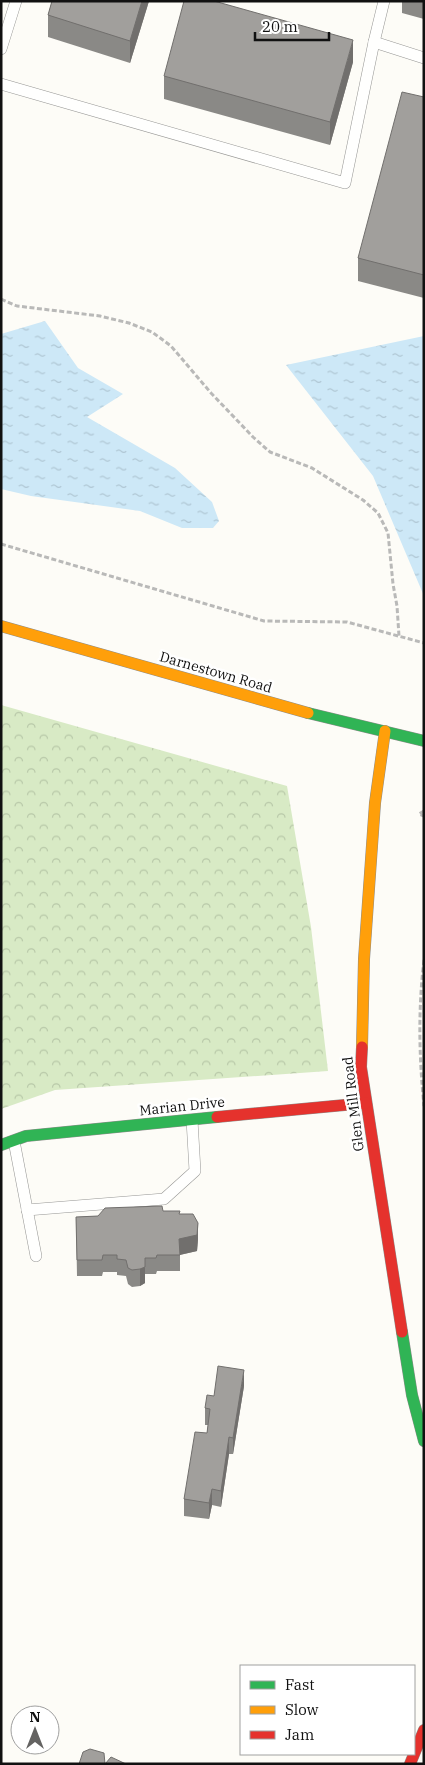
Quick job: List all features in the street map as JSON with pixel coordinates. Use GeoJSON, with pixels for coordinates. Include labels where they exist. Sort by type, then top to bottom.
{"type":"FeatureCollection","features":[{"type":"Feature","properties":{"kind":"main road","name":"Darnestown Road"},"geometry":{"type":"LineString","coordinates":[[1,626],[288,708],[424,741]]}},
{"type":"Feature","properties":{"kind":"main road","name":"Glen Mill Road"},"geometry":{"type":"LineString","coordinates":[[385,730],[376,802],[364,959],[361,1067],[412,1395],[424,1441]]}},
{"type":"Feature","properties":{"kind":"main road","name":"Marian Drive"},"geometry":{"type":"LineString","coordinates":[[1,1145],[26,1136],[366,1103]]}},
{"type":"Feature","properties":{"kind":"main road"},"geometry":{"type":"LineString","coordinates":[[415,1752],[424,1730]]}},
{"type":"Feature","properties":{"kind":"lane"},"geometry":{"type":"LineString","coordinates":[[1,49],[16,1]]}},
{"type":"Feature","properties":{"kind":"lane"},"geometry":{"type":"LineString","coordinates":[[1,84],[345,184],[384,1]]}},
{"type":"Feature","properties":{"kind":"lane"},"geometry":{"type":"LineString","coordinates":[[374,42],[424,58]]}},
{"type":"Feature","properties":{"kind":"lane"},"geometry":{"type":"LineString","coordinates":[[27,1210],[164,1199],[195,1172],[192,1120]]}},
{"type":"Feature","properties":{"kind":"lane"},"geometry":{"type":"LineString","coordinates":[[14,1141],[36,1256]]}},
{"type":"Feature","properties":{"kind":"path"},"geometry":{"type":"LineString","coordinates":[[1,299],[17,306],[100,316],[129,323],[152,332],[171,346],[211,393],[270,452],[312,468],[363,500],[378,513],[388,533],[400,636]]}},
{"type":"Feature","properties":{"kind":"path"},"geometry":{"type":"LineString","coordinates":[[1,544],[264,621],[347,622],[424,643]]}},
{"type":"Feature","properties":{"kind":"path"},"geometry":{"type":"LineString","coordinates":[[424,811],[419,814],[424,816]]}},
{"type":"Feature","properties":{"kind":"path"},"geometry":{"type":"LineString","coordinates":[[424,960],[419,1013],[420,1073],[424,1106]]}},
{"type":"Feature","properties":{"kind":"green space"},"geometry":{"type":"Polygon","coordinates":[[[1,705],[287,786],[311,927],[328,1071],[55,1090],[1,1109],[1,705]]]}},
{"type":"Feature","properties":{"kind":"water"},"geometry":{"type":"Polygon","coordinates":[[[45,321],[78,368],[123,394],[87,417],[175,468],[212,502],[219,521],[213,528],[182,528],[140,511],[31,496],[1,489],[1,334],[45,321]]]}},
{"type":"Feature","properties":{"kind":"water"},"geometry":{"type":"Polygon","coordinates":[[[424,336],[424,596],[373,476],[286,365],[424,336]]]}},
{"type":"Feature","properties":{"kind":"building"},"geometry":{"type":"Polygon","coordinates":[[[52,1],[142,1],[130,41],[48,15],[52,1]]]}},
{"type":"Feature","properties":{"kind":"building"},"geometry":{"type":"Polygon","coordinates":[[[184,1],[214,1],[353,40],[330,122],[164,76],[184,1]]]}},
{"type":"Feature","properties":{"kind":"building"},"geometry":{"type":"Polygon","coordinates":[[[402,92],[424,97],[424,275],[358,258],[402,92]]]}},
{"type":"Feature","properties":{"kind":"building"},"geometry":{"type":"Polygon","coordinates":[[[162,1206],[163,1211],[180,1211],[179,1214],[193,1214],[198,1223],[197,1235],[179,1239],[180,1255],[157,1255],[156,1258],[145,1258],[145,1267],[132,1270],[128,1268],[126,1260],[117,1259],[117,1255],[103,1255],[102,1260],[77,1260],[76,1217],[98,1216],[105,1208],[162,1206]]]}},
{"type":"Feature","properties":{"kind":"building"},"geometry":{"type":"Polygon","coordinates":[[[218,1366],[244,1370],[233,1438],[229,1437],[221,1491],[212,1489],[209,1503],[184,1499],[195,1432],[207,1433],[210,1409],[205,1408],[207,1395],[214,1396],[218,1366]]]}},
{"type":"Feature","properties":{"kind":"building"},"geometry":{"type":"Polygon","coordinates":[[[90,1749],[104,1753],[105,1764],[79,1764],[83,1752],[90,1749]]]}},
{"type":"Feature","properties":{"kind":"building"},"geometry":{"type":"Polygon","coordinates":[[[111,1757],[126,1764],[105,1764],[111,1757]]]}},
{"type":"Feature","properties":{"kind":"traffic: fast"},"geometry":{"type":"LineString","coordinates":[[308,713],[424,741]]}},
{"type":"Feature","properties":{"kind":"traffic: fast"},"geometry":{"type":"LineString","coordinates":[[1,1145],[26,1136],[217,1117]]}},
{"type":"Feature","properties":{"kind":"traffic: fast"},"geometry":{"type":"LineString","coordinates":[[402,1332],[412,1395],[424,1441]]}},
{"type":"Feature","properties":{"kind":"traffic: slow"},"geometry":{"type":"LineString","coordinates":[[1,626],[308,713]]}},
{"type":"Feature","properties":{"kind":"traffic: slow"},"geometry":{"type":"LineString","coordinates":[[362,1047],[364,959],[375,803],[385,731]]}},
{"type":"Feature","properties":{"kind":"traffic: jam"},"geometry":{"type":"LineString","coordinates":[[362,1047],[361,1067],[402,1332]]}},
{"type":"Feature","properties":{"kind":"traffic: jam"},"geometry":{"type":"LineString","coordinates":[[217,1117],[366,1103]]}},
{"type":"Feature","properties":{"kind":"traffic: jam"},"geometry":{"type":"LineString","coordinates":[[415,1752],[424,1730]]}},
{"type":"Feature","properties":{"kind":"traffic: jam"},"geometry":{"type":"LineString","coordinates":[[410,1764],[414,1755]]}}]}
